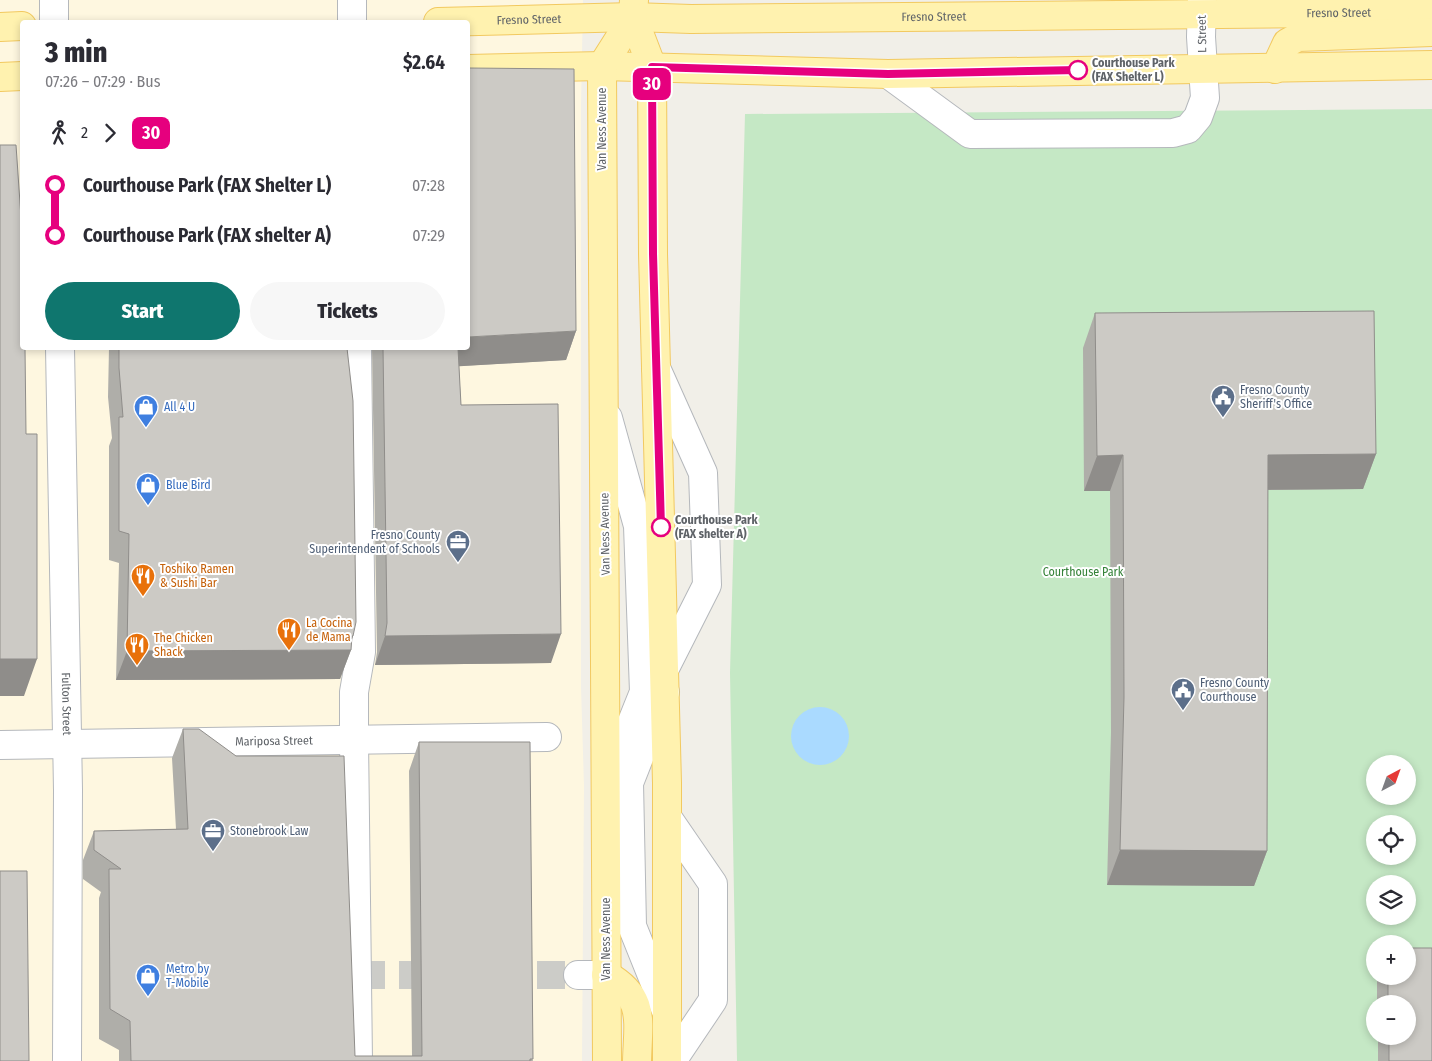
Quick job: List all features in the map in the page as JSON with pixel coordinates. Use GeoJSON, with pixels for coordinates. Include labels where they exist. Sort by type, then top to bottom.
{"type":"FeatureCollection","features":[{"type":"Feature","properties":{"kind":"main road","name":"Fresno Street"},"geometry":{"type":"LineString","coordinates":[[466,20],[634,8],[691,19],[913,9],[1202,8],[1432,12]]}},
{"type":"Feature","properties":{"kind":"main road"},"geometry":{"type":"LineString","coordinates":[[602,66],[634,8]]}},
{"type":"Feature","properties":{"kind":"main road"},"geometry":{"type":"LineString","coordinates":[[634,8],[652,67],[656,368],[667,817],[666,1061]]}},
{"type":"Feature","properties":{"kind":"main road"},"geometry":{"type":"LineString","coordinates":[[0,27],[20,26]]}},
{"type":"Feature","properties":{"kind":"main road"},"geometry":{"type":"LineString","coordinates":[[1275,69],[1287,43],[1298,37],[1432,32]]}},
{"type":"Feature","properties":{"kind":"main road"},"geometry":{"type":"LineString","coordinates":[[470,68],[602,66],[888,74],[1432,65]]}},
{"type":"Feature","properties":{"kind":"main road","name":"Van Ness Avenue"},"geometry":{"type":"LineString","coordinates":[[602,66],[607,1061]]}},
{"type":"Feature","properties":{"kind":"main road"},"geometry":{"type":"LineString","coordinates":[[0,77],[20,76]]}},
{"type":"Feature","properties":{"kind":"main road"},"geometry":{"type":"LineString","coordinates":[[606,974],[622,983],[633,996],[638,1010],[637,1061]]}},
{"type":"Feature","properties":{"kind":"street"},"geometry":{"type":"LineString","coordinates":[[54,0],[54,20]]}},
{"type":"Feature","properties":{"kind":"street"},"geometry":{"type":"LineString","coordinates":[[352,0],[352,20]]}},
{"type":"Feature","properties":{"kind":"street","name":"L Street"},"geometry":{"type":"LineString","coordinates":[[888,74],[970,134],[1173,133],[1188,129],[1198,117],[1205,98],[1201,36],[1202,8]]}},
{"type":"Feature","properties":{"kind":"street","name":"Fulton Street"},"geometry":{"type":"LineString","coordinates":[[60,350],[67,745],[67,1061]]}},
{"type":"Feature","properties":{"kind":"street"},"geometry":{"type":"LineString","coordinates":[[357,350],[360,652],[354,692],[354,740],[358,1061]]}},
{"type":"Feature","properties":{"kind":"street"},"geometry":{"type":"LineString","coordinates":[[656,368],[703,473],[707,585],[665,679],[629,783],[632,926],[667,1013]]}},
{"type":"Feature","properties":{"kind":"street"},"geometry":{"type":"LineString","coordinates":[[603,400],[638,526],[644,692],[607,784]]}},
{"type":"Feature","properties":{"kind":"street","name":"Mariposa Street"},"geometry":{"type":"LineString","coordinates":[[0,745],[547,738]]}},
{"type":"Feature","properties":{"kind":"street"},"geometry":{"type":"LineString","coordinates":[[667,817],[713,884],[712,1000],[672,1061]]}},
{"type":"Feature","properties":{"kind":"street"},"geometry":{"type":"LineString","coordinates":[[578,975],[606,974]]}},
{"type":"Feature","properties":{"kind":"shaded area"},"geometry":{"type":"Polygon","coordinates":[[[0,0],[583,0],[581,106],[581,687],[584,786],[582,1061],[0,1061],[0,0]]]}},
{"type":"Feature","properties":{"kind":"green space","name":"Courthouse Park"},"geometry":{"type":"Polygon","coordinates":[[[1432,109],[1432,1061],[737,1061],[730,673],[745,114],[1432,109]]]}},
{"type":"Feature","properties":{"kind":"water"},"geometry":{"type":"Polygon","coordinates":[[[820,707],[831,709],[844,720],[849,736],[847,747],[836,760],[820,765],[809,763],[796,752],[791,736],[793,725],[804,712],[820,707]]]}},
{"type":"Feature","properties":{"kind":"building"},"geometry":{"type":"Polygon","coordinates":[[[470,68],[574,69],[576,331],[470,337],[470,68]]]}},
{"type":"Feature","properties":{"kind":"building"},"geometry":{"type":"Polygon","coordinates":[[[0,145],[16,145],[20,203],[20,350],[25,350],[26,434],[37,434],[37,659],[0,659],[0,145]]]}},
{"type":"Feature","properties":{"kind":"building"},"geometry":{"type":"Polygon","coordinates":[[[1374,311],[1376,454],[1268,455],[1267,851],[1120,850],[1124,697],[1123,455],[1097,456],[1095,313],[1374,311]]]}},
{"type":"Feature","properties":{"kind":"building"},"geometry":{"type":"Polygon","coordinates":[[[119,350],[347,350],[353,401],[356,622],[351,650],[127,651],[129,534],[119,531],[119,417],[123,417],[119,350]]]}},
{"type":"Feature","properties":{"kind":"building","name":"Fresno County Superintendent of Schools"},"geometry":{"type":"Polygon","coordinates":[[[383,350],[458,350],[461,405],[558,404],[561,634],[385,636],[387,623],[383,350]]]}},
{"type":"Feature","properties":{"kind":"building"},"geometry":{"type":"Polygon","coordinates":[[[183,729],[199,729],[236,756],[344,756],[355,1056],[422,1056],[419,742],[530,742],[533,1059],[530,1059],[530,1061],[131,1061],[130,1021],[110,1009],[109,869],[121,869],[94,850],[94,831],[188,829],[183,729]]]}},
{"type":"Feature","properties":{"kind":"building"},"geometry":{"type":"Polygon","coordinates":[[[0,871],[27,871],[29,1061],[0,1061],[0,871]]]}},
{"type":"Feature","properties":{"kind":"building"},"geometry":{"type":"Polygon","coordinates":[[[1416,948],[1432,948],[1432,1061],[1389,1061],[1389,1045],[1416,1045],[1416,995],[1388,995],[1388,985],[1416,985],[1416,948]]]}},
{"type":"Feature","properties":{"kind":"tunnel"},"geometry":{"type":"LineString","coordinates":[[357,975],[449,975]]}},
{"type":"Feature","properties":{"kind":"tunnel"},"geometry":{"type":"LineString","coordinates":[[495,975],[578,975]]}},
{"type":"Feature","properties":{"kind":"bus line","name":"30"},"geometry":{"type":"LineString","coordinates":[[661,527],[653,254],[652,67],[760,72],[888,74],[1078,70]]}},
{"type":"Feature","properties":{"kind":"place","name":"Courthouse Park (FAX Shelter L)"},"geometry":{"type":"Point","coordinates":[1078,70]}},
{"type":"Feature","properties":{"kind":"place","name":"Fresno County Sheriff's Office"},"geometry":{"type":"Point","coordinates":[1223,418]}},
{"type":"Feature","properties":{"kind":"place","name":"All 4 U"},"geometry":{"type":"Point","coordinates":[146,428]}},
{"type":"Feature","properties":{"kind":"place","name":"Blue Bird"},"geometry":{"type":"Point","coordinates":[148,506]}},
{"type":"Feature","properties":{"kind":"place","name":"Courthouse Park (FAX shelter A)"},"geometry":{"type":"Point","coordinates":[661,527]}},
{"type":"Feature","properties":{"kind":"place","name":"Fresno County Superintendent of Schools"},"geometry":{"type":"Point","coordinates":[458,563]}},
{"type":"Feature","properties":{"kind":"place","name":"Toshiko Ramen & Sushi Bar"},"geometry":{"type":"Point","coordinates":[143,597]}},
{"type":"Feature","properties":{"kind":"place","name":"La Cocina de Mama"},"geometry":{"type":"Point","coordinates":[289,651]}},
{"type":"Feature","properties":{"kind":"place","name":"The Chicken Shack"},"geometry":{"type":"Point","coordinates":[137,666]}},
{"type":"Feature","properties":{"kind":"place","name":"Fresno County Courthouse"},"geometry":{"type":"Point","coordinates":[1183,711]}},
{"type":"Feature","properties":{"kind":"place","name":"Stonebrook Law"},"geometry":{"type":"Point","coordinates":[213,852]}},
{"type":"Feature","properties":{"kind":"place","name":"Metro by T-Mobile"},"geometry":{"type":"Point","coordinates":[148,997]}}]}
